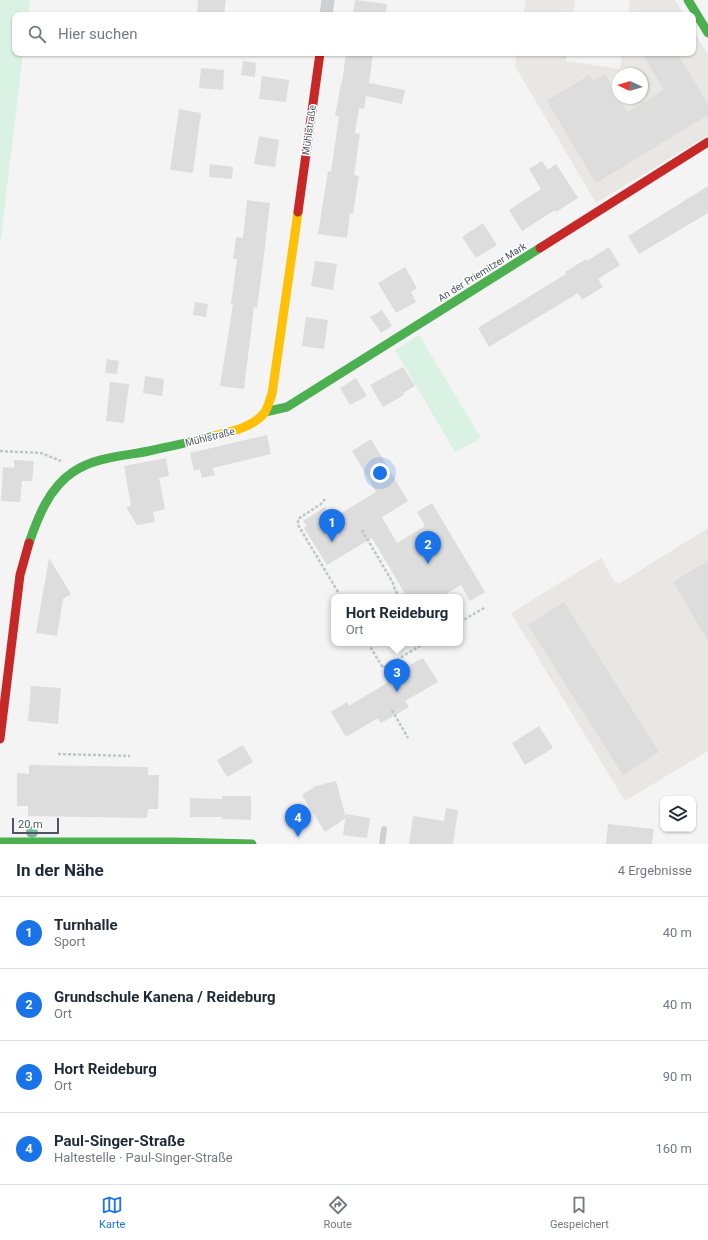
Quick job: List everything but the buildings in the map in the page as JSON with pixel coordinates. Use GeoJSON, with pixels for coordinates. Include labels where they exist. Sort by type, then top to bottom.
{"type":"FeatureCollection","features":[{"type":"Feature","properties":{"kind":"street"},"geometry":{"type":"LineString","coordinates":[[326,12],[328,0]]}},
{"type":"Feature","properties":{"kind":"street"},"geometry":{"type":"LineString","coordinates":[[688,0],[695,12]]}},
{"type":"Feature","properties":{"kind":"street"},"geometry":{"type":"LineString","coordinates":[[696,13],[708,33]]}},
{"type":"Feature","properties":{"kind":"street","name":"Mühlstraße"},"geometry":{"type":"LineString","coordinates":[[0,739],[20,575],[27,548],[38,519],[45,504],[57,487],[72,473],[87,465],[104,459],[177,445],[243,428],[252,423],[265,412],[272,394],[320,56]]}},
{"type":"Feature","properties":{"kind":"street","name":"An der Priemitzer Mark"},"geometry":{"type":"LineString","coordinates":[[265,412],[287,408],[708,142]]}},
{"type":"Feature","properties":{"kind":"street"},"geometry":{"type":"LineString","coordinates":[[0,842],[165,842],[252,844]]}},
{"type":"Feature","properties":{"kind":"lane"},"geometry":{"type":"LineString","coordinates":[[382,844],[384,829]]}},
{"type":"Feature","properties":{"kind":"path"},"geometry":{"type":"LineString","coordinates":[[0,451],[41,453],[59,460],[72,473]]}},
{"type":"Feature","properties":{"kind":"path"},"geometry":{"type":"LineString","coordinates":[[325,500],[298,519],[298,525],[339,594]]}},
{"type":"Feature","properties":{"kind":"path"},"geometry":{"type":"LineString","coordinates":[[362,530],[393,583],[397,594]]}},
{"type":"Feature","properties":{"kind":"path"},"geometry":{"type":"LineString","coordinates":[[463,620],[484,608]]}},
{"type":"Feature","properties":{"kind":"path"},"geometry":{"type":"LineString","coordinates":[[370,646],[383,668],[420,646]]}},
{"type":"Feature","properties":{"kind":"path"},"geometry":{"type":"LineString","coordinates":[[392,710],[408,738]]}},
{"type":"Feature","properties":{"kind":"path"},"geometry":{"type":"LineString","coordinates":[[58,754],[130,756]]}},
{"type":"Feature","properties":{"kind":"shaded area"},"geometry":{"type":"Polygon","coordinates":[[[526,0],[575,0],[573,12],[524,12],[526,0]]]}},
{"type":"Feature","properties":{"kind":"shaded area"},"geometry":{"type":"Polygon","coordinates":[[[630,0],[675,0],[682,12],[628,12],[630,0]]]}},
{"type":"Feature","properties":{"kind":"shaded area"},"geometry":{"type":"Polygon","coordinates":[[[696,35],[708,55],[708,135],[596,203],[515,66],[517,56],[567,56],[566,61],[613,68],[612,68],[612,104],[648,104],[648,68],[620,68],[622,56],[696,56],[696,35]]]}},
{"type":"Feature","properties":{"kind":"shaded area"},"geometry":{"type":"Polygon","coordinates":[[[708,528],[708,751],[625,801],[511,613],[601,558],[615,582],[620,583],[708,528]]]}},
{"type":"Feature","properties":{"kind":"green space"},"geometry":{"type":"Polygon","coordinates":[[[0,0],[30,0],[28,12],[12,12],[12,56],[23,56],[0,246],[0,0]]]}},
{"type":"Feature","properties":{"kind":"green space"},"geometry":{"type":"Polygon","coordinates":[[[419,335],[481,438],[455,452],[395,350],[419,335]]]}},
{"type":"Feature","properties":{"kind":"traffic: fast"},"geometry":{"type":"LineString","coordinates":[[688,0],[695,12]]}},
{"type":"Feature","properties":{"kind":"traffic: fast"},"geometry":{"type":"LineString","coordinates":[[696,13],[708,33]]}},
{"type":"Feature","properties":{"kind":"traffic: fast"},"geometry":{"type":"LineString","coordinates":[[265,412],[287,407],[540,248]]}},
{"type":"Feature","properties":{"kind":"traffic: fast"},"geometry":{"type":"LineString","coordinates":[[29,543],[45,504],[57,486],[73,472],[100,460],[149,451],[214,436]]}},
{"type":"Feature","properties":{"kind":"traffic: fast"},"geometry":{"type":"LineString","coordinates":[[0,842],[173,842],[252,844]]}},
{"type":"Feature","properties":{"kind":"traffic: slow"},"geometry":{"type":"LineString","coordinates":[[214,436],[227,433],[255,422],[265,412],[268,405],[272,394],[298,212]]}},
{"type":"Feature","properties":{"kind":"traffic: jam"},"geometry":{"type":"LineString","coordinates":[[298,212],[320,56]]}},
{"type":"Feature","properties":{"kind":"traffic: jam"},"geometry":{"type":"LineString","coordinates":[[540,248],[708,142]]}},
{"type":"Feature","properties":{"kind":"traffic: jam"},"geometry":{"type":"LineString","coordinates":[[0,739],[20,575],[29,543]]}},
{"type":"Feature","properties":{"kind":"place","name":"Turnhalle"},"geometry":{"type":"Point","coordinates":[332,542]}},
{"type":"Feature","properties":{"kind":"place","name":"Grundschule Kanena / Reideburg"},"geometry":{"type":"Point","coordinates":[428,564]}},
{"type":"Feature","properties":{"kind":"place","name":"Hort Reideburg"},"geometry":{"type":"Point","coordinates":[397,692]}},
{"type":"Feature","properties":{"kind":"place","name":"Paul-Singer-Straße"},"geometry":{"type":"Point","coordinates":[298,837]}}]}
